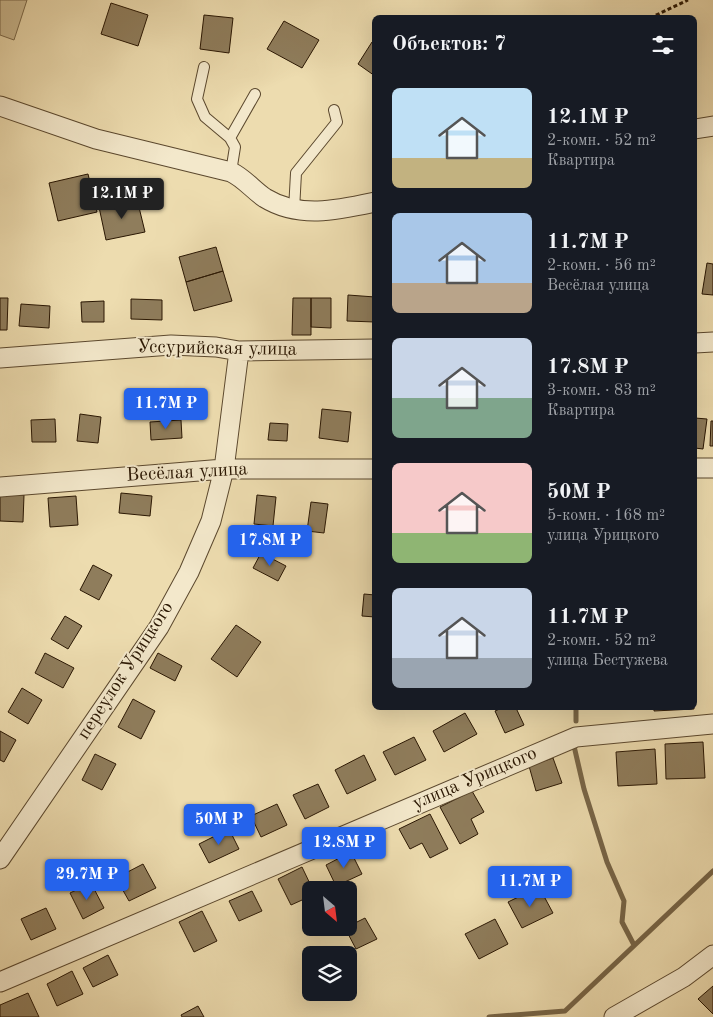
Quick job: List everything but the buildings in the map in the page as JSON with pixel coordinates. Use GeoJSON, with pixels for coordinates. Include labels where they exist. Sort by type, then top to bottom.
{"type":"FeatureCollection","features":[{"type":"Feature","properties":{"kind":"street"},"geometry":{"type":"LineString","coordinates":[[0,106],[96,139],[231,172],[240,176],[264,197],[294,210],[316,212],[372,203]]}},
{"type":"Feature","properties":{"kind":"street"},"geometry":{"type":"LineString","coordinates":[[697,129],[713,126]]}},
{"type":"Feature","properties":{"kind":"street"},"geometry":{"type":"LineString","coordinates":[[697,343],[713,342]]}},
{"type":"Feature","properties":{"kind":"street","name":"Уссурийская улица"},"geometry":{"type":"LineString","coordinates":[[0,358],[171,345],[216,347],[239,351],[372,349]]}},
{"type":"Feature","properties":{"kind":"street","name":"переулок Урицкого"},"geometry":{"type":"LineString","coordinates":[[0,859],[159,627],[189,572],[211,521],[224,469],[239,351]]}},
{"type":"Feature","properties":{"kind":"street"},"geometry":{"type":"LineString","coordinates":[[697,468],[713,468]]}},
{"type":"Feature","properties":{"kind":"street","name":"Весёлая улица"},"geometry":{"type":"LineString","coordinates":[[0,487],[224,469],[372,469]]}},
{"type":"Feature","properties":{"kind":"street","name":"улица Урицкого"},"geometry":{"type":"LineString","coordinates":[[0,982],[576,736],[713,724]]}},
{"type":"Feature","properties":{"kind":"street"},"geometry":{"type":"LineString","coordinates":[[614,1017],[684,977],[713,956]]}},
{"type":"Feature","properties":{"kind":"lane"},"geometry":{"type":"LineString","coordinates":[[204,67],[196,99],[205,117],[230,138],[235,148],[231,172]]}},
{"type":"Feature","properties":{"kind":"lane"},"geometry":{"type":"LineString","coordinates":[[230,138],[254,94]]}},
{"type":"Feature","properties":{"kind":"lane"},"geometry":{"type":"LineString","coordinates":[[294,210],[296,173],[337,122],[334,110]]}},
{"type":"Feature","properties":{"kind":"path"},"geometry":{"type":"LineString","coordinates":[[656,15],[688,0]]}},
{"type":"Feature","properties":{"kind":"shaded area"},"geometry":{"type":"Polygon","coordinates":[[[0,0],[27,0],[14,40],[0,35],[0,0]]]}},
{"type":"Feature","properties":{"kind":"waterway"},"geometry":{"type":"LineString","coordinates":[[576,710],[576,721]]}},
{"type":"Feature","properties":{"kind":"waterway"},"geometry":{"type":"LineString","coordinates":[[574,746],[584,789],[607,862],[624,901],[622,922],[634,945]]}},
{"type":"Feature","properties":{"kind":"waterway"},"geometry":{"type":"LineString","coordinates":[[489,1017],[565,1011],[713,871]]}}]}
